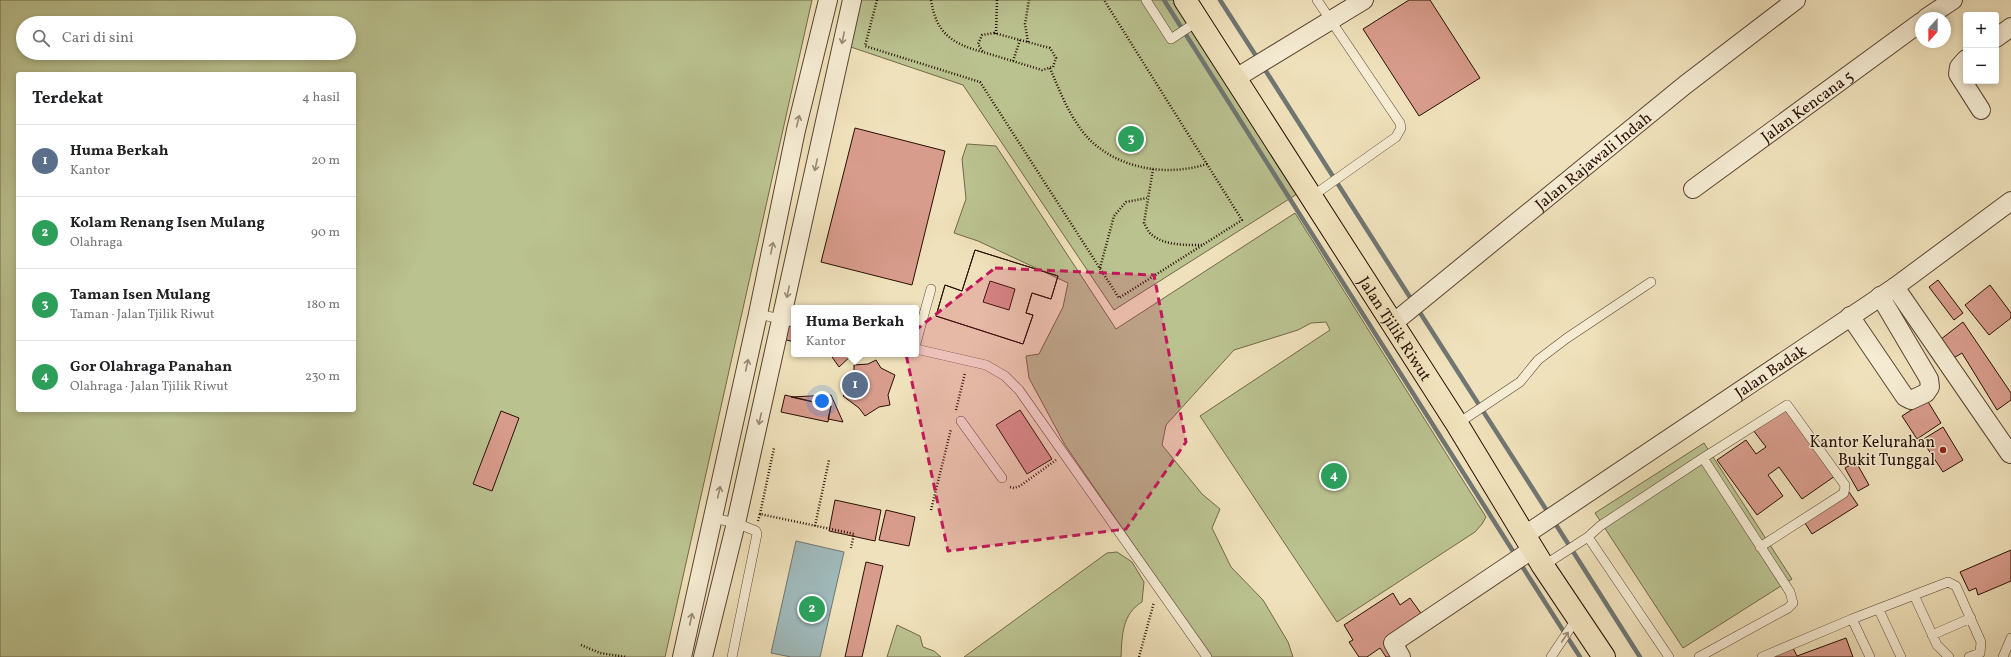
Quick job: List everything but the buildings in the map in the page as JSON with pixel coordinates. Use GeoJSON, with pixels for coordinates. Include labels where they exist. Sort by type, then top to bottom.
{"type":"FeatureCollection","features":[{"type":"Feature","properties":{"kind":"highway","name":"Jalan Tjilik Riwut"},"geometry":{"type":"LineString","coordinates":[[1185,0],[1457,424],[1534,550],[1604,657]]}},
{"type":"Feature","properties":{"kind":"street"},"geometry":{"type":"LineString","coordinates":[[685,657],[713,518],[758,314],[796,130],[828,0]]}},
{"type":"Feature","properties":{"kind":"street"},"geometry":{"type":"LineString","coordinates":[[703,657],[788,320],[852,0]]}},
{"type":"Feature","properties":{"kind":"street"},"geometry":{"type":"LineString","coordinates":[[1236,78],[1332,21],[1364,0]]}},
{"type":"Feature","properties":{"kind":"street","name":"Jalan Rajawali Indah"},"geometry":{"type":"LineString","coordinates":[[1392,324],[1685,85],[1796,0]]}},
{"type":"Feature","properties":{"kind":"street"},"geometry":{"type":"LineString","coordinates":[[1935,12],[1953,0]]}},
{"type":"Feature","properties":{"kind":"street","name":"Jalan Kencana 5"},"geometry":{"type":"LineString","coordinates":[[1693,190],[1915,26]]}},
{"type":"Feature","properties":{"kind":"street"},"geometry":{"type":"LineString","coordinates":[[1999,36],[2011,27]]}},
{"type":"Feature","properties":{"kind":"street"},"geometry":{"type":"LineString","coordinates":[[1963,62],[1959,67],[1958,74],[1963,82]]}},
{"type":"Feature","properties":{"kind":"street"},"geometry":{"type":"LineString","coordinates":[[1964,84],[1981,110]]}},
{"type":"Feature","properties":{"kind":"street","name":"Jalan Badak"},"geometry":{"type":"LineString","coordinates":[[1401,657],[1393,643],[1534,550],[1850,316],[1895,286],[2011,201]]}},
{"type":"Feature","properties":{"kind":"street"},"geometry":{"type":"LineString","coordinates":[[1895,286],[2010,454]]}},
{"type":"Feature","properties":{"kind":"street"},"geometry":{"type":"LineString","coordinates":[[1850,316],[1905,397],[1911,400],[1926,392],[1930,387],[1929,379],[1880,296]]}},
{"type":"Feature","properties":{"kind":"lane"},"geometry":{"type":"LineString","coordinates":[[1146,0],[1171,39],[1198,21]]}},
{"type":"Feature","properties":{"kind":"lane"},"geometry":{"type":"LineString","coordinates":[[1311,197],[1398,135],[1401,128],[1400,123],[1317,0]]}},
{"type":"Feature","properties":{"kind":"lane"},"geometry":{"type":"LineString","coordinates":[[1457,424],[1520,382],[1538,360],[1561,342],[1651,282]]}},
{"type":"Feature","properties":{"kind":"lane"},"geometry":{"type":"LineString","coordinates":[[919,332],[931,289]]}},
{"type":"Feature","properties":{"kind":"lane"},"geometry":{"type":"LineString","coordinates":[[758,314],[788,320]]}},
{"type":"Feature","properties":{"kind":"lane"},"geometry":{"type":"LineString","coordinates":[[919,350],[986,365],[1005,376],[1064,454],[1207,657]]}},
{"type":"Feature","properties":{"kind":"lane"},"geometry":{"type":"LineString","coordinates":[[1534,550],[1588,537],[1617,514],[1702,458],[1787,405],[1845,485],[1844,493],[1760,547]]}},
{"type":"Feature","properties":{"kind":"lane"},"geometry":{"type":"LineString","coordinates":[[961,421],[1002,478]]}},
{"type":"Feature","properties":{"kind":"lane"},"geometry":{"type":"LineString","coordinates":[[1699,657],[1792,605],[1790,592],[1702,458]]}},
{"type":"Feature","properties":{"kind":"lane"},"geometry":{"type":"LineString","coordinates":[[713,518],[736,523],[756,531],[757,537],[732,657]]}},
{"type":"Feature","properties":{"kind":"lane"},"geometry":{"type":"LineString","coordinates":[[1588,537],[1669,657]]}},
{"type":"Feature","properties":{"kind":"lane"},"geometry":{"type":"LineString","coordinates":[[1762,657],[1852,619],[1879,610],[1948,582],[1956,586],[1981,642],[1982,648],[1980,653],[1969,657]]}},
{"type":"Feature","properties":{"kind":"lane"},"geometry":{"type":"LineString","coordinates":[[1914,595],[1937,645],[1949,657]]}},
{"type":"Feature","properties":{"kind":"lane"},"geometry":{"type":"LineString","coordinates":[[1879,610],[1901,657]]}},
{"type":"Feature","properties":{"kind":"lane"},"geometry":{"type":"LineString","coordinates":[[1551,657],[1578,618]]}},
{"type":"Feature","properties":{"kind":"lane"},"geometry":{"type":"LineString","coordinates":[[1932,635],[1971,618]]}},
{"type":"Feature","properties":{"kind":"lane"},"geometry":{"type":"LineString","coordinates":[[1852,619],[1870,657]]}},
{"type":"Feature","properties":{"kind":"lane"},"geometry":{"type":"LineString","coordinates":[[2003,657],[2011,638]]}},
{"type":"Feature","properties":{"kind":"path"},"geometry":{"type":"LineString","coordinates":[[877,0],[865,46],[980,82],[1119,298],[1242,220],[1104,0]]}},
{"type":"Feature","properties":{"kind":"path"},"geometry":{"type":"LineString","coordinates":[[931,0],[933,14],[943,31],[953,42],[983,52],[1013,62],[1042,70],[1050,68],[1055,62],[1054,52],[1050,48],[996,34],[982,35],[978,44],[983,52]]}},
{"type":"Feature","properties":{"kind":"path"},"geometry":{"type":"LineString","coordinates":[[996,34],[997,0]]}},
{"type":"Feature","properties":{"kind":"path"},"geometry":{"type":"LineString","coordinates":[[1028,42],[1025,24],[1029,0]]}},
{"type":"Feature","properties":{"kind":"path"},"geometry":{"type":"LineString","coordinates":[[1013,62],[1020,40]]}},
{"type":"Feature","properties":{"kind":"path"},"geometry":{"type":"LineString","coordinates":[[1050,68],[1067,107],[1088,137],[1112,157],[1134,165],[1153,169],[1192,169],[1207,164]]}},
{"type":"Feature","properties":{"kind":"path"},"geometry":{"type":"LineString","coordinates":[[1153,169],[1144,223],[1151,234],[1165,241],[1182,245],[1203,245]]}},
{"type":"Feature","properties":{"kind":"path"},"geometry":{"type":"LineString","coordinates":[[1100,269],[1114,216],[1126,202],[1147,198]]}},
{"type":"Feature","properties":{"kind":"path"},"geometry":{"type":"LineString","coordinates":[[955,413],[968,360]]}},
{"type":"Feature","properties":{"kind":"path"},"geometry":{"type":"LineString","coordinates":[[931,510],[952,428]]}},
{"type":"Feature","properties":{"kind":"path"},"geometry":{"type":"LineString","coordinates":[[756,531],[774,448]]}},
{"type":"Feature","properties":{"kind":"path"},"geometry":{"type":"LineString","coordinates":[[1002,478],[1009,486],[1014,488],[1020,486],[1064,454]]}},
{"type":"Feature","properties":{"kind":"path"},"geometry":{"type":"LineString","coordinates":[[815,526],[829,460]]}},
{"type":"Feature","properties":{"kind":"path"},"geometry":{"type":"LineString","coordinates":[[760,514],[854,534],[851,548]]}},
{"type":"Feature","properties":{"kind":"path"},"geometry":{"type":"LineString","coordinates":[[1139,657],[1158,586]]}},
{"type":"Feature","properties":{"kind":"path"},"geometry":{"type":"LineString","coordinates":[[580,645],[600,653],[626,657]]}},
{"type":"Feature","properties":{"kind":"highlighted area"},"geometry":{"type":"Polygon","coordinates":[[[995,268],[1154,275],[1186,442],[1126,529],[948,551],[903,340],[995,268]]]}},
{"type":"Feature","properties":{"kind":"green space"},"geometry":{"type":"Polygon","coordinates":[[[0,0],[812,0],[665,657],[0,657],[0,0]]]}},
{"type":"Feature","properties":{"kind":"green space"},"geometry":{"type":"Polygon","coordinates":[[[845,0],[1176,0],[1297,194],[1114,310],[963,85],[836,42],[845,0]]]}},
{"type":"Feature","properties":{"kind":"green space"},"geometry":{"type":"Polygon","coordinates":[[[967,144],[996,146],[1116,329],[1295,213],[1486,517],[1482,524],[1475,532],[1337,622],[1200,416],[1330,330],[1326,322],[1311,323],[1298,330],[1234,350],[1166,425],[1162,445],[1202,494],[1220,509],[1212,528],[1231,567],[1263,600],[1288,642],[1293,657],[1211,657],[1065,445],[1029,378],[1026,356],[1039,354],[1063,307],[1068,283],[978,241],[954,233],[966,199],[962,159],[967,144]]]}},
{"type":"Feature","properties":{"kind":"green space"},"geometry":{"type":"Polygon","coordinates":[[[1704,443],[1792,579],[1683,648],[1595,513],[1704,443]]]}},
{"type":"Feature","properties":{"kind":"green space"},"geometry":{"type":"Polygon","coordinates":[[[1117,552],[1132,562],[1144,582],[1142,602],[1130,613],[1124,626],[1121,657],[964,657],[1107,553],[1117,552]]]}},
{"type":"Feature","properties":{"kind":"green space"},"geometry":{"type":"Polygon","coordinates":[[[897,625],[920,636],[923,647],[934,651],[941,657],[887,657],[897,625]]]}},
{"type":"Feature","properties":{"kind":"water"},"geometry":{"type":"Polygon","coordinates":[[[796,541],[844,552],[820,657],[791,657],[771,653],[796,541]]]}},
{"type":"Feature","properties":{"kind":"waterway"},"geometry":{"type":"LineString","coordinates":[[1164,0],[1516,556]]}},
{"type":"Feature","properties":{"kind":"waterway"},"geometry":{"type":"LineString","coordinates":[[1220,0],[1258,59]]}},
{"type":"Feature","properties":{"kind":"waterway"},"geometry":{"type":"LineString","coordinates":[[1262,65],[1413,302]]}},
{"type":"Feature","properties":{"kind":"waterway"},"geometry":{"type":"LineString","coordinates":[[1417,308],[1549,514]]}},
{"type":"Feature","properties":{"kind":"waterway"},"geometry":{"type":"LineString","coordinates":[[1553,520],[1640,657]]}},
{"type":"Feature","properties":{"kind":"waterway"},"geometry":{"type":"LineString","coordinates":[[1520,563],[1580,657]]}},
{"type":"Feature","properties":{"kind":"place","name":"Taman Isen Mulang"},"geometry":{"type":"Point","coordinates":[1131,139]}},
{"type":"Feature","properties":{"kind":"place","name":"Huma Berkah"},"geometry":{"type":"Point","coordinates":[855,385]}},
{"type":"Feature","properties":{"kind":"place","name":"Kantor Kelurahan Bukit Tunggal"},"geometry":{"type":"Point","coordinates":[1943,450]}},
{"type":"Feature","properties":{"kind":"place","name":"Gor Olahraga Panahan"},"geometry":{"type":"Point","coordinates":[1334,476]}},
{"type":"Feature","properties":{"kind":"place","name":"Kolam Renang Isen Mulang"},"geometry":{"type":"Point","coordinates":[812,609]}}]}
